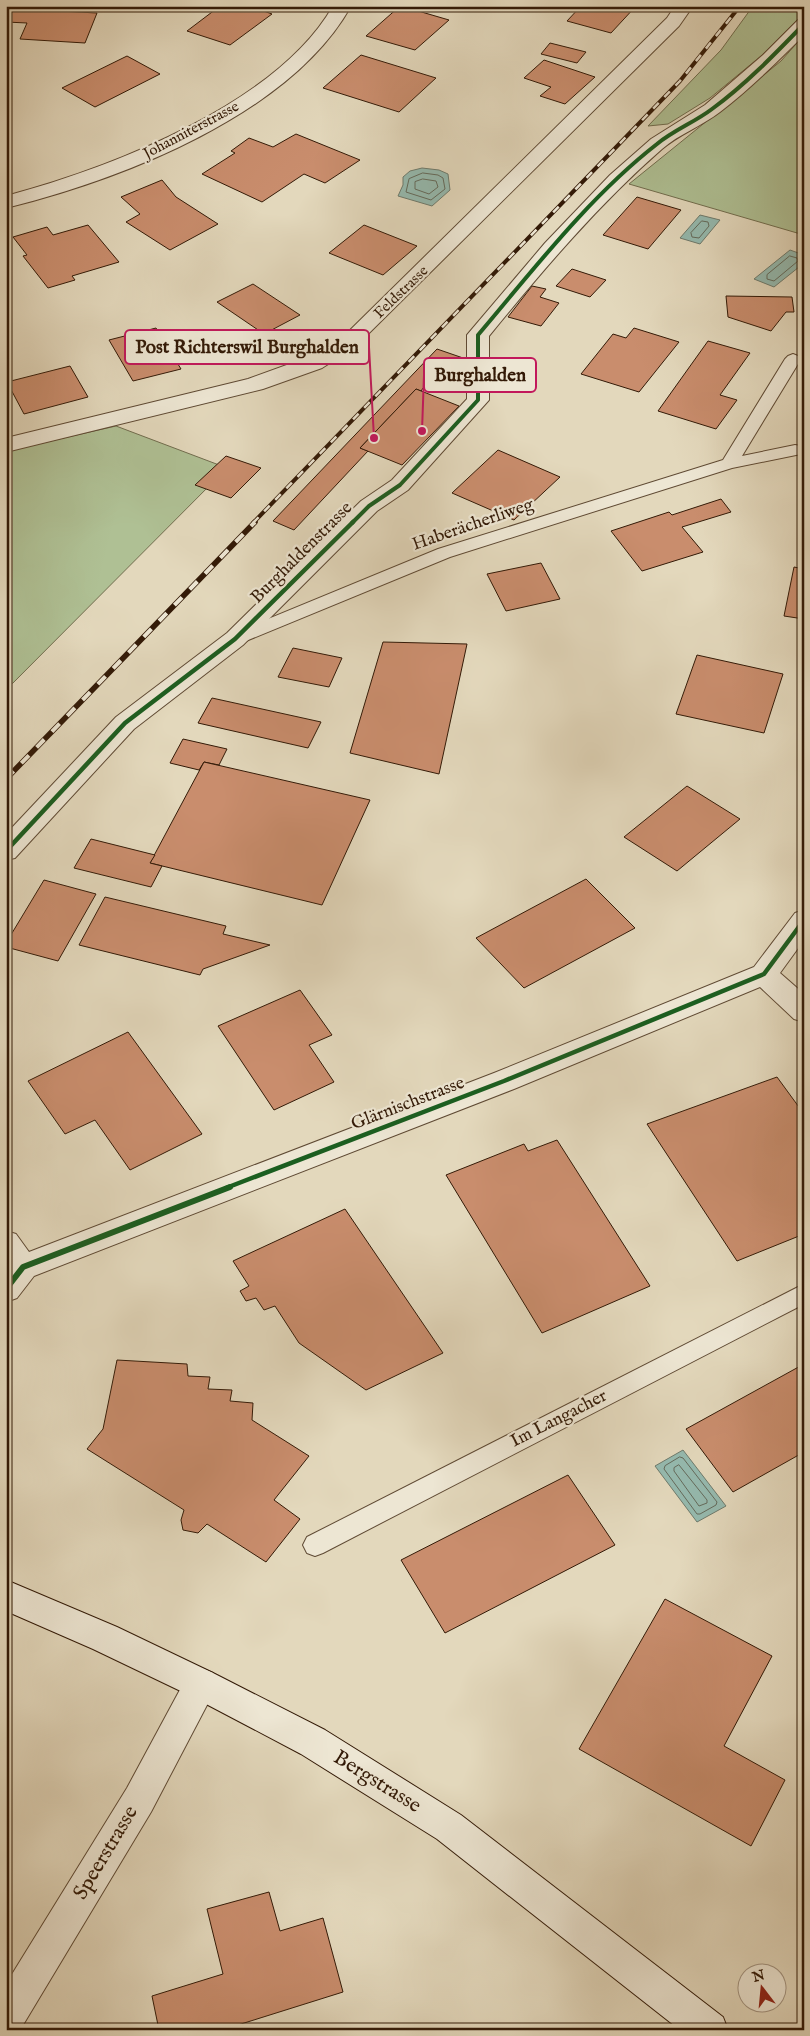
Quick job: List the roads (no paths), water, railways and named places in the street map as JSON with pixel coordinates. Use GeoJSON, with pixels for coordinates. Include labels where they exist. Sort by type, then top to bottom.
{"type":"FeatureCollection","features":[{"type":"Feature","properties":{"kind":"street","name":"Johanniterstrasse"},"geometry":{"type":"LineString","coordinates":[[6,202],[65,186],[115,168],[161,149],[202,128],[239,106],[296,63],[317,43],[336,18],[342,6]]}},
{"type":"Feature","properties":{"kind":"street","name":"Feldstrasse"},"geometry":{"type":"LineString","coordinates":[[6,445],[255,384],[314,363],[348,343],[673,22],[684,6]]}},
{"type":"Feature","properties":{"kind":"street","name":"Burghaldenstrasse"},"geometry":{"type":"LineString","coordinates":[[6,851],[125,723],[235,639],[368,506],[400,484],[478,400],[478,336],[552,247],[617,178],[658,143],[712,109],[770,59],[804,24]]}},
{"type":"Feature","properties":{"kind":"street"},"geometry":{"type":"LineString","coordinates":[[804,920],[764,974],[804,1011]]}},
{"type":"Feature","properties":{"kind":"street","name":"Glärnischstrasse"},"geometry":{"type":"LineString","coordinates":[[15,1278],[764,974]]}},
{"type":"Feature","properties":{"kind":"street"},"geometry":{"type":"LineString","coordinates":[[6,1243],[15,1278]]}},
{"type":"Feature","properties":{"kind":"street","name":"Bergstrasse"},"geometry":{"type":"LineString","coordinates":[[6,1594],[105,1638],[201,1684],[313,1742],[449,1827],[710,2030]]}},
{"type":"Feature","properties":{"kind":"street","name":"Speerstrasse"},"geometry":{"type":"LineString","coordinates":[[6,2019],[139,1800],[201,1684]]}},
{"type":"Feature","properties":{"kind":"lane"},"geometry":{"type":"LineString","coordinates":[[729,464],[793,359]]}},
{"type":"Feature","properties":{"kind":"lane","name":"Haberächerliweg"},"geometry":{"type":"LineString","coordinates":[[235,639],[444,553],[729,464],[795,450]]}},
{"type":"Feature","properties":{"kind":"lane","name":"Im Langacher"},"geometry":{"type":"LineString","coordinates":[[314,1545],[804,1293]]}},
{"type":"Feature","properties":{"kind":"water"},"geometry":{"type":"Polygon","coordinates":[[[422,168],[439,170],[448,174],[450,190],[432,206],[398,196],[403,185],[403,177],[410,171],[422,168]]]}},
{"type":"Feature","properties":{"kind":"water"},"geometry":{"type":"Polygon","coordinates":[[[700,215],[720,220],[700,244],[680,238],[700,215]]]}},
{"type":"Feature","properties":{"kind":"water"},"geometry":{"type":"Polygon","coordinates":[[[790,250],[804,255],[804,263],[774,287],[754,279],[790,250]]]}},
{"type":"Feature","properties":{"kind":"water"},"geometry":{"type":"Polygon","coordinates":[[[683,1450],[726,1506],[697,1522],[655,1466],[683,1450]]]}},
{"type":"Feature","properties":{"kind":"railway"},"geometry":{"type":"LineString","coordinates":[[253,523],[680,81],[740,6]]}},
{"type":"Feature","properties":{"kind":"railway"},"geometry":{"type":"LineString","coordinates":[[6,779],[255,522]]}},
{"type":"Feature","properties":{"kind":"place","name":"Burghalden"},"geometry":{"type":"Point","coordinates":[422,431]}},
{"type":"Feature","properties":{"kind":"place","name":"Post Richterswil Burghalden"},"geometry":{"type":"Point","coordinates":[374,438]}}]}
